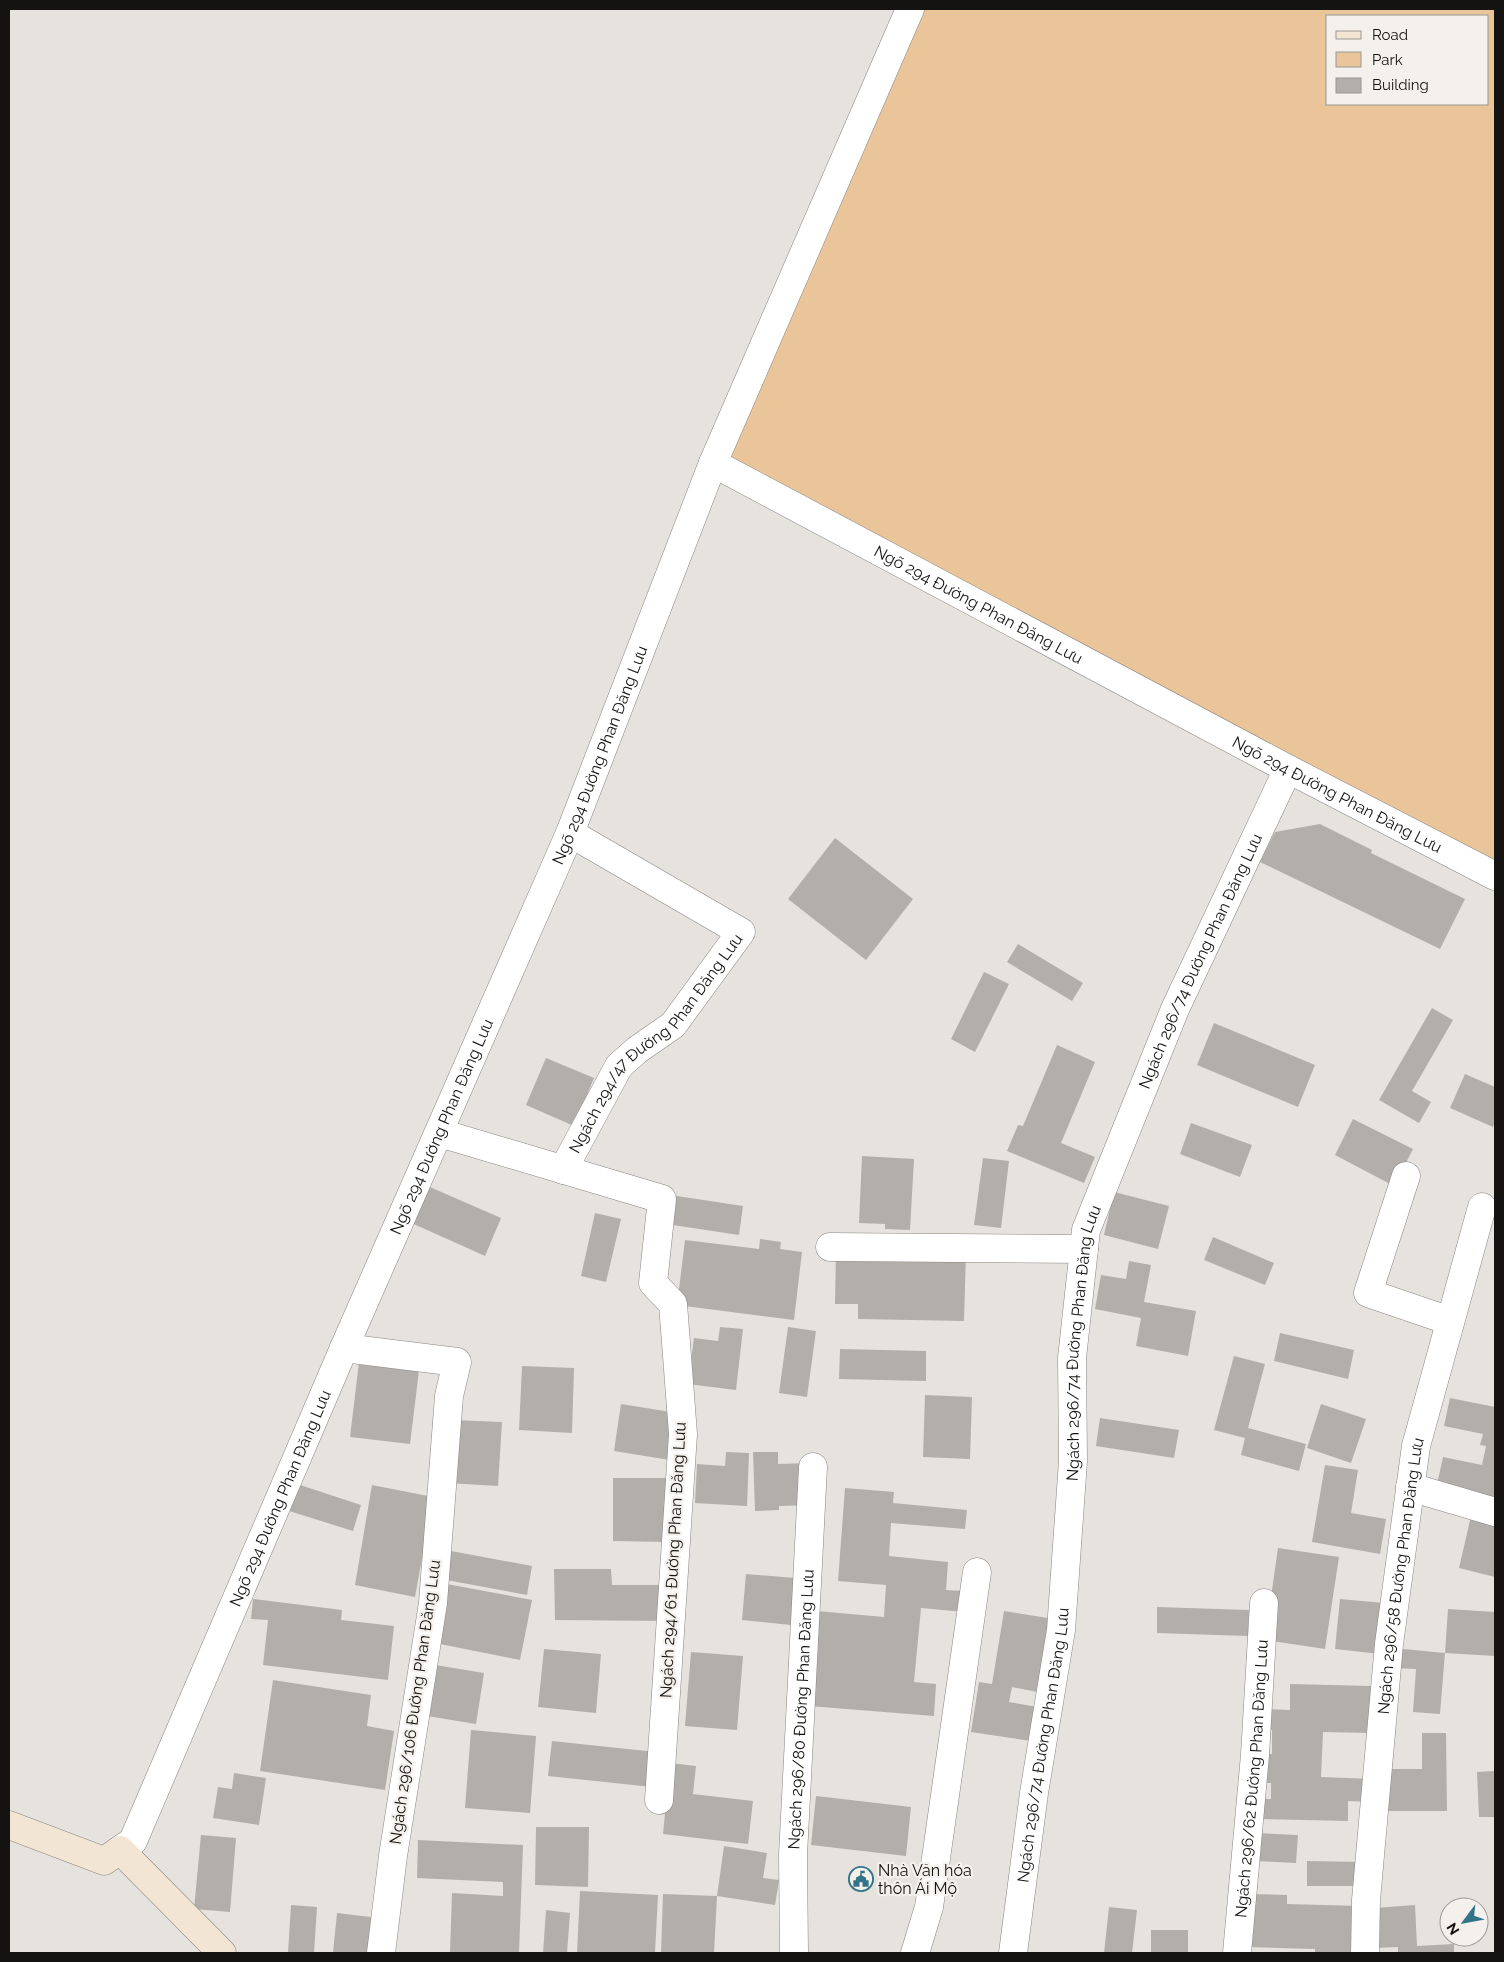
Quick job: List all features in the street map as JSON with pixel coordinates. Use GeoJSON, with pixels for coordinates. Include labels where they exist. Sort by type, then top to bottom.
{"type":"FeatureCollection","features":[{"type":"Feature","properties":{"kind":"street"},"geometry":{"type":"LineString","coordinates":[[713,463],[910,9]]}},
{"type":"Feature","properties":{"kind":"street","name":"Ngõ 294 Đường Phan Đăng Lưu"},"geometry":{"type":"LineString","coordinates":[[120,1850],[133,1841],[344,1348],[440,1133],[570,833],[713,463],[1288,769],[1495,876]]}},
{"type":"Feature","properties":{"kind":"street","name":"Ngách 296/74 Đường Phan Đăng Lưu"},"geometry":{"type":"LineString","coordinates":[[1013,1953],[1034,1793],[1061,1630],[1072,1461],[1072,1358],[1086,1230],[1174,1008],[1288,769]]}},
{"type":"Feature","properties":{"kind":"street","name":"Ngách 294/47 Đường Phan Đăng Lưu"},"geometry":{"type":"LineString","coordinates":[[563,1170],[620,1066],[637,1050],[673,1025],[741,932],[570,833]]}},
{"type":"Feature","properties":{"kind":"street","name":"Ngách 294/61 Đường Phan Đăng Lưu"},"geometry":{"type":"LineString","coordinates":[[440,1133],[662,1199],[654,1284],[673,1304],[683,1434],[659,1800]]}},
{"type":"Feature","properties":{"kind":"street"},"geometry":{"type":"LineString","coordinates":[[1406,1176],[1368,1294],[1450,1321]]}},
{"type":"Feature","properties":{"kind":"street","name":"Ngách 296/58 Đường Phan Đăng Lưu"},"geometry":{"type":"LineString","coordinates":[[1365,1953],[1366,1900],[1390,1644],[1416,1446],[1482,1207]]}},
{"type":"Feature","properties":{"kind":"street"},"geometry":{"type":"LineString","coordinates":[[830,1247],[1084,1249]]}},
{"type":"Feature","properties":{"kind":"street","name":"Ngách 296/106 Đường Phan Đăng Lưu"},"geometry":{"type":"LineString","coordinates":[[344,1348],[458,1362],[449,1396],[433,1603],[393,1856],[381,1953]]}},
{"type":"Feature","properties":{"kind":"street","name":"Ngách 296/80 Đường Phan Đăng Lưu"},"geometry":{"type":"LineString","coordinates":[[794,1953],[794,1855],[813,1467]]}},
{"type":"Feature","properties":{"kind":"street"},"geometry":{"type":"LineString","coordinates":[[1410,1487],[1495,1512]]}},
{"type":"Feature","properties":{"kind":"street"},"geometry":{"type":"LineString","coordinates":[[915,1953],[929,1907],[977,1572]]}},
{"type":"Feature","properties":{"kind":"street","name":"Ngách 296/62 Đường Phan Đăng Lưu"},"geometry":{"type":"LineString","coordinates":[[1237,1953],[1255,1755],[1264,1603]]}},
{"type":"Feature","properties":{"kind":"street"},"geometry":{"type":"LineString","coordinates":[[9,1826],[104,1861],[120,1850],[222,1953]]}},
{"type":"Feature","properties":{"kind":"green space"},"geometry":{"type":"Polygon","coordinates":[[[910,9],[1495,9],[1495,877],[713,463],[910,9]]]}},
{"type":"Feature","properties":{"kind":"building"},"geometry":{"type":"Polygon","coordinates":[[[1320,824],[1372,850],[1371,853],[1465,899],[1440,949],[1260,862],[1275,832],[1320,824]]]}},
{"type":"Feature","properties":{"kind":"building"},"geometry":{"type":"Polygon","coordinates":[[[835,838],[913,899],[866,960],[788,899],[835,838]]]}},
{"type":"Feature","properties":{"kind":"building"},"geometry":{"type":"Polygon","coordinates":[[[1018,944],[1083,983],[1072,1001],[1007,962],[1018,944]]]}},
{"type":"Feature","properties":{"kind":"building"},"geometry":{"type":"Polygon","coordinates":[[[984,972],[1009,984],[975,1052],[951,1039],[984,972]]]}},
{"type":"Feature","properties":{"kind":"building"},"geometry":{"type":"Polygon","coordinates":[[[1432,1008],[1453,1020],[1412,1091],[1431,1102],[1419,1123],[1379,1100],[1432,1008]]]}},
{"type":"Feature","properties":{"kind":"building"},"geometry":{"type":"Polygon","coordinates":[[[1214,1023],[1315,1065],[1298,1107],[1197,1065],[1214,1023]]]}},
{"type":"Feature","properties":{"kind":"building"},"geometry":{"type":"Polygon","coordinates":[[[1057,1045],[1095,1062],[1061,1143],[1095,1157],[1084,1183],[1007,1151],[1018,1125],[1023,1126],[1057,1045]]]}},
{"type":"Feature","properties":{"kind":"building"},"geometry":{"type":"Polygon","coordinates":[[[546,1058],[594,1078],[574,1126],[526,1105],[546,1058]]]}},
{"type":"Feature","properties":{"kind":"building"},"geometry":{"type":"Polygon","coordinates":[[[1465,1074],[1495,1087],[1495,1121],[1493,1127],[1450,1108],[1465,1074]]]}},
{"type":"Feature","properties":{"kind":"building"},"geometry":{"type":"Polygon","coordinates":[[[1353,1119],[1413,1149],[1394,1186],[1335,1155],[1353,1119]]]}},
{"type":"Feature","properties":{"kind":"building"},"geometry":{"type":"Polygon","coordinates":[[[1191,1123],[1252,1145],[1240,1177],[1180,1154],[1191,1123]]]}},
{"type":"Feature","properties":{"kind":"building"},"geometry":{"type":"Polygon","coordinates":[[[862,1156],[914,1159],[910,1230],[885,1229],[885,1224],[859,1223],[862,1156]]]}},
{"type":"Feature","properties":{"kind":"building"},"geometry":{"type":"Polygon","coordinates":[[[983,1158],[1009,1161],[1001,1228],[974,1225],[983,1158]]]}},
{"type":"Feature","properties":{"kind":"building"},"geometry":{"type":"Polygon","coordinates":[[[423,1184],[501,1218],[485,1256],[407,1221],[423,1184]]]}},
{"type":"Feature","properties":{"kind":"building"},"geometry":{"type":"Polygon","coordinates":[[[1114,1192],[1169,1206],[1158,1249],[1104,1235],[1114,1192]]]}},
{"type":"Feature","properties":{"kind":"building"},"geometry":{"type":"Polygon","coordinates":[[[670,1195],[743,1206],[739,1235],[666,1224],[670,1195]]]}},
{"type":"Feature","properties":{"kind":"building"},"geometry":{"type":"Polygon","coordinates":[[[595,1213],[621,1219],[606,1282],[581,1276],[595,1213]]]}},
{"type":"Feature","properties":{"kind":"building"},"geometry":{"type":"Polygon","coordinates":[[[1213,1237],[1274,1263],[1265,1285],[1204,1260],[1213,1237]]]}},
{"type":"Feature","properties":{"kind":"building"},"geometry":{"type":"Polygon","coordinates":[[[760,1239],[781,1242],[780,1249],[802,1252],[794,1320],[677,1305],[685,1240],[759,1249],[760,1239]]]}},
{"type":"Feature","properties":{"kind":"building"},"geometry":{"type":"Polygon","coordinates":[[[836,1250],[966,1253],[964,1321],[858,1319],[858,1304],[835,1304],[836,1250]]]}},
{"type":"Feature","properties":{"kind":"building"},"geometry":{"type":"Polygon","coordinates":[[[1129,1261],[1151,1265],[1144,1302],[1196,1311],[1188,1356],[1136,1346],[1141,1318],[1095,1309],[1101,1275],[1126,1279],[1129,1261]]]}},
{"type":"Feature","properties":{"kind":"building"},"geometry":{"type":"Polygon","coordinates":[[[720,1327],[743,1329],[736,1390],[688,1384],[694,1338],[718,1341],[720,1327]]]}},
{"type":"Feature","properties":{"kind":"building"},"geometry":{"type":"Polygon","coordinates":[[[788,1327],[816,1331],[807,1397],[779,1393],[788,1327]]]}},
{"type":"Feature","properties":{"kind":"building"},"geometry":{"type":"Polygon","coordinates":[[[1280,1333],[1354,1350],[1348,1379],[1274,1361],[1280,1333]]]}},
{"type":"Feature","properties":{"kind":"building"},"geometry":{"type":"Polygon","coordinates":[[[840,1349],[926,1351],[926,1381],[839,1379],[840,1349]]]}},
{"type":"Feature","properties":{"kind":"building"},"geometry":{"type":"Polygon","coordinates":[[[360,1354],[420,1362],[410,1444],[350,1437],[360,1354]]]}},
{"type":"Feature","properties":{"kind":"building"},"geometry":{"type":"Polygon","coordinates":[[[1234,1356],[1265,1364],[1248,1428],[1306,1444],[1299,1471],[1241,1455],[1245,1438],[1214,1430],[1234,1356]]]}},
{"type":"Feature","properties":{"kind":"building"},"geometry":{"type":"Polygon","coordinates":[[[522,1366],[574,1368],[572,1433],[519,1430],[522,1366]]]}},
{"type":"Feature","properties":{"kind":"building"},"geometry":{"type":"Polygon","coordinates":[[[925,1395],[972,1397],[970,1459],[923,1457],[925,1395]]]}},
{"type":"Feature","properties":{"kind":"building"},"geometry":{"type":"Polygon","coordinates":[[[1450,1398],[1495,1407],[1495,1501],[1436,1489],[1443,1457],[1482,1465],[1486,1446],[1480,1445],[1483,1434],[1444,1426],[1450,1398]]]}},
{"type":"Feature","properties":{"kind":"building"},"geometry":{"type":"Polygon","coordinates":[[[621,1404],[677,1413],[670,1460],[614,1451],[621,1404]]]}},
{"type":"Feature","properties":{"kind":"building"},"geometry":{"type":"Polygon","coordinates":[[[1321,1404],[1366,1419],[1351,1463],[1307,1448],[1321,1404]]]}},
{"type":"Feature","properties":{"kind":"building"},"geometry":{"type":"Polygon","coordinates":[[[1100,1418],[1179,1430],[1174,1458],[1096,1446],[1100,1418]]]}},
{"type":"Feature","properties":{"kind":"building"},"geometry":{"type":"Polygon","coordinates":[[[452,1420],[502,1422],[498,1486],[448,1483],[452,1420]]]}},
{"type":"Feature","properties":{"kind":"building"},"geometry":{"type":"Polygon","coordinates":[[[726,1452],[749,1453],[747,1506],[695,1503],[697,1464],[725,1466],[726,1452]]]}},
{"type":"Feature","properties":{"kind":"building"},"geometry":{"type":"Polygon","coordinates":[[[753,1452],[778,1452],[778,1464],[808,1463],[809,1505],[779,1506],[779,1510],[755,1511],[753,1452]]]}},
{"type":"Feature","properties":{"kind":"building"},"geometry":{"type":"Polygon","coordinates":[[[1325,1465],[1358,1470],[1351,1513],[1386,1519],[1380,1554],[1312,1542],[1325,1465]]]}},
{"type":"Feature","properties":{"kind":"building"},"geometry":{"type":"Polygon","coordinates":[[[613,1478],[668,1478],[668,1542],[613,1541],[613,1478]]]}},
{"type":"Feature","properties":{"kind":"building"},"geometry":{"type":"Polygon","coordinates":[[[294,1483],[361,1505],[353,1531],[286,1510],[294,1483]]]}},
{"type":"Feature","properties":{"kind":"building"},"geometry":{"type":"Polygon","coordinates":[[[372,1485],[433,1497],[415,1597],[355,1585],[372,1485]]]}},
{"type":"Feature","properties":{"kind":"building"},"geometry":{"type":"Polygon","coordinates":[[[845,1488],[894,1492],[893,1503],[967,1510],[965,1529],[891,1523],[889,1556],[948,1562],[946,1590],[965,1591],[964,1612],[921,1608],[914,1682],[936,1684],[934,1716],[809,1706],[817,1611],[884,1617],[886,1585],[838,1581],[845,1488]]]}},
{"type":"Feature","properties":{"kind":"building"},"geometry":{"type":"Polygon","coordinates":[[[1471,1516],[1495,1523],[1495,1577],[1459,1568],[1471,1516]]]}},
{"type":"Feature","properties":{"kind":"building"},"geometry":{"type":"Polygon","coordinates":[[[1278,1548],[1339,1557],[1325,1649],[1265,1640],[1278,1548]]]}},
{"type":"Feature","properties":{"kind":"building"},"geometry":{"type":"Polygon","coordinates":[[[451,1551],[532,1566],[527,1595],[446,1580],[451,1551]]]}},
{"type":"Feature","properties":{"kind":"building"},"geometry":{"type":"Polygon","coordinates":[[[554,1569],[611,1569],[612,1585],[668,1585],[668,1621],[555,1620],[554,1569]]]}},
{"type":"Feature","properties":{"kind":"building"},"geometry":{"type":"Polygon","coordinates":[[[746,1574],[795,1578],[791,1625],[742,1620],[746,1574]]]}},
{"type":"Feature","properties":{"kind":"building"},"geometry":{"type":"Polygon","coordinates":[[[447,1584],[532,1600],[520,1660],[435,1643],[447,1584]]]}},
{"type":"Feature","properties":{"kind":"building"},"geometry":{"type":"Polygon","coordinates":[[[253,1599],[342,1610],[341,1620],[394,1626],[388,1680],[263,1665],[268,1620],[251,1619],[253,1599]]]}},
{"type":"Feature","properties":{"kind":"building"},"geometry":{"type":"Polygon","coordinates":[[[1340,1599],[1384,1603],[1380,1654],[1335,1649],[1340,1599]]]}},
{"type":"Feature","properties":{"kind":"building"},"geometry":{"type":"Polygon","coordinates":[[[1157,1607],[1249,1610],[1248,1636],[1157,1633],[1157,1607]]]}},
{"type":"Feature","properties":{"kind":"building"},"geometry":{"type":"Polygon","coordinates":[[[1448,1609],[1495,1612],[1495,1656],[1445,1653],[1448,1609]]]}},
{"type":"Feature","properties":{"kind":"building"},"geometry":{"type":"Polygon","coordinates":[[[1004,1611],[1054,1619],[1042,1693],[1012,1687],[1009,1702],[1043,1708],[1038,1742],[971,1732],[979,1682],[992,1684],[1004,1611]]]}},
{"type":"Feature","properties":{"kind":"building"},"geometry":{"type":"Polygon","coordinates":[[[1393,1648],[1445,1653],[1440,1714],[1413,1712],[1416,1669],[1392,1668],[1393,1648]]]}},
{"type":"Feature","properties":{"kind":"building"},"geometry":{"type":"Polygon","coordinates":[[[544,1649],[601,1654],[596,1713],[538,1707],[544,1649]]]}},
{"type":"Feature","properties":{"kind":"building"},"geometry":{"type":"Polygon","coordinates":[[[691,1652],[743,1656],[737,1730],[685,1726],[691,1652]]]}},
{"type":"Feature","properties":{"kind":"building"},"geometry":{"type":"Polygon","coordinates":[[[429,1664],[484,1673],[476,1724],[421,1715],[429,1664]]]}},
{"type":"Feature","properties":{"kind":"building"},"geometry":{"type":"Polygon","coordinates":[[[273,1680],[371,1695],[367,1726],[394,1731],[385,1790],[260,1771],[273,1680]]]}},
{"type":"Feature","properties":{"kind":"building"},"geometry":{"type":"Polygon","coordinates":[[[1290,1684],[1371,1686],[1370,1733],[1323,1732],[1321,1777],[1374,1779],[1373,1802],[1348,1801],[1348,1821],[1256,1819],[1256,1799],[1271,1799],[1271,1783],[1259,1783],[1260,1753],[1272,1754],[1272,1730],[1264,1730],[1264,1709],[1290,1710],[1290,1684]]]}},
{"type":"Feature","properties":{"kind":"building"},"geometry":{"type":"Polygon","coordinates":[[[471,1730],[536,1736],[530,1813],[465,1808],[471,1730]]]}},
{"type":"Feature","properties":{"kind":"building"},"geometry":{"type":"Polygon","coordinates":[[[1422,1733],[1446,1733],[1447,1811],[1384,1811],[1383,1769],[1422,1769],[1422,1733]]]}},
{"type":"Feature","properties":{"kind":"building"},"geometry":{"type":"Polygon","coordinates":[[[552,1741],[656,1752],[652,1787],[548,1776],[552,1741]]]}},
{"type":"Feature","properties":{"kind":"building"},"geometry":{"type":"Polygon","coordinates":[[[670,1763],[696,1766],[693,1794],[753,1801],[748,1844],[663,1834],[670,1763]]]}},
{"type":"Feature","properties":{"kind":"building"},"geometry":{"type":"Polygon","coordinates":[[[1495,1771],[1495,1817],[1479,1817],[1477,1772],[1495,1771]]]}},
{"type":"Feature","properties":{"kind":"building"},"geometry":{"type":"Polygon","coordinates":[[[234,1773],[266,1778],[259,1825],[213,1818],[218,1787],[232,1789],[234,1773]]]}},
{"type":"Feature","properties":{"kind":"building"},"geometry":{"type":"Polygon","coordinates":[[[816,1796],[911,1807],[906,1856],[811,1845],[816,1796]]]}},
{"type":"Feature","properties":{"kind":"building"},"geometry":{"type":"Polygon","coordinates":[[[536,1827],[589,1827],[588,1887],[535,1885],[536,1827]]]}},
{"type":"Feature","properties":{"kind":"building"},"geometry":{"type":"Polygon","coordinates":[[[1256,1833],[1298,1835],[1296,1863],[1254,1861],[1256,1833]]]}},
{"type":"Feature","properties":{"kind":"building"},"geometry":{"type":"Polygon","coordinates":[[[201,1835],[236,1838],[230,1912],[194,1909],[201,1835]]]}},
{"type":"Feature","properties":{"kind":"building"},"geometry":{"type":"Polygon","coordinates":[[[418,1840],[523,1845],[519,1953],[450,1953],[452,1893],[503,1896],[503,1882],[417,1878],[418,1840]]]}},
{"type":"Feature","properties":{"kind":"building"},"geometry":{"type":"Polygon","coordinates":[[[724,1846],[767,1853],[763,1878],[779,1880],[775,1905],[717,1896],[724,1846]]]}},
{"type":"Feature","properties":{"kind":"building"},"geometry":{"type":"Polygon","coordinates":[[[1307,1861],[1364,1862],[1364,1886],[1307,1886],[1307,1861]]]}},
{"type":"Feature","properties":{"kind":"building"},"geometry":{"type":"Polygon","coordinates":[[[580,1891],[658,1895],[655,1953],[577,1953],[580,1891]]]}},
{"type":"Feature","properties":{"kind":"building"},"geometry":{"type":"Polygon","coordinates":[[[663,1894],[717,1896],[714,1953],[661,1953],[663,1894]]]}},
{"type":"Feature","properties":{"kind":"building"},"geometry":{"type":"Polygon","coordinates":[[[1248,1894],[1287,1895],[1287,1904],[1360,1906],[1360,1953],[1315,1953],[1315,1949],[1248,1947],[1248,1894]]]}},
{"type":"Feature","properties":{"kind":"building"},"geometry":{"type":"Polygon","coordinates":[[[291,1905],[317,1907],[314,1953],[288,1953],[291,1905]]]}},
{"type":"Feature","properties":{"kind":"building"},"geometry":{"type":"Polygon","coordinates":[[[1415,1905],[1417,1946],[1439,1945],[1439,1947],[1454,1947],[1454,1953],[1398,1953],[1398,1947],[1377,1948],[1375,1908],[1415,1905]]]}},
{"type":"Feature","properties":{"kind":"building"},"geometry":{"type":"Polygon","coordinates":[[[1109,1907],[1137,1910],[1132,1953],[1104,1953],[1109,1907]]]}},
{"type":"Feature","properties":{"kind":"building"},"geometry":{"type":"Polygon","coordinates":[[[546,1910],[570,1913],[567,1953],[543,1953],[546,1910]]]}},
{"type":"Feature","properties":{"kind":"building"},"geometry":{"type":"Polygon","coordinates":[[[337,1913],[379,1918],[375,1953],[333,1953],[337,1913]]]}},
{"type":"Feature","properties":{"kind":"building"},"geometry":{"type":"Polygon","coordinates":[[[1151,1930],[1188,1930],[1188,1953],[1151,1953],[1151,1930]]]}},
{"type":"Feature","properties":{"kind":"place","name":"Nhà Văn hóa thôn Ái Mộ"},"geometry":{"type":"Point","coordinates":[861,1879]}}]}
